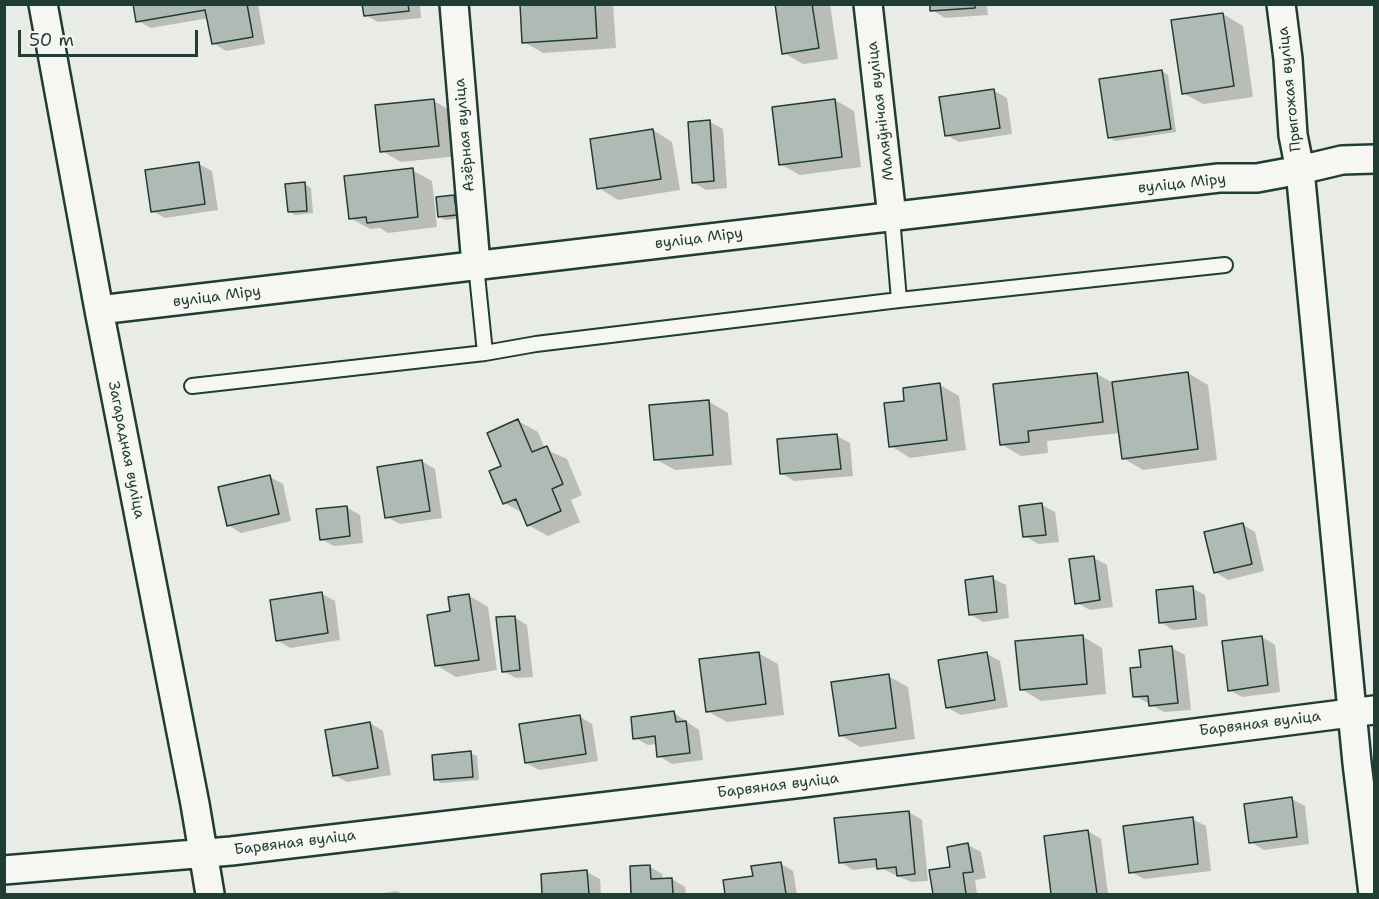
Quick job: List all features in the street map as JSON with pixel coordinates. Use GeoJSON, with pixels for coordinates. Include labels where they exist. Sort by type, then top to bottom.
{"type":"FeatureCollection","features":[{"type":"Feature","properties":{"kind":"street","name":"Загарадная вуліца"},"geometry":{"type":"LineString","coordinates":[[43,4],[210,894]]}},
{"type":"Feature","properties":{"kind":"street","name":"Азёрная вуліца"},"geometry":{"type":"LineString","coordinates":[[454,4],[476,265]]}},
{"type":"Feature","properties":{"kind":"street","name":"Маляўнічая вуліца"},"geometry":{"type":"LineString","coordinates":[[868,4],[892,217]]}},
{"type":"Feature","properties":{"kind":"street","name":"Прыгожая вуліца"},"geometry":{"type":"LineString","coordinates":[[1281,4],[1288,59],[1293,135],[1300,170],[1342,160],[1374,159]]}},
{"type":"Feature","properties":{"kind":"street","name":"вуліца Міру"},"geometry":{"type":"LineString","coordinates":[[99,310],[1219,178],[1257,178],[1300,170]]}},
{"type":"Feature","properties":{"kind":"street"},"geometry":{"type":"LineString","coordinates":[[1300,170],[1363,712],[1372,894]]}},
{"type":"Feature","properties":{"kind":"street","name":"Барвяная вуліца"},"geometry":{"type":"LineString","coordinates":[[4,870],[203,854],[803,783],[1363,712]]}},
{"type":"Feature","properties":{"kind":"lane"},"geometry":{"type":"LineString","coordinates":[[892,217],[899,300]]}},
{"type":"Feature","properties":{"kind":"lane"},"geometry":{"type":"LineString","coordinates":[[476,265],[485,353]]}},
{"type":"Feature","properties":{"kind":"lane"},"geometry":{"type":"LineString","coordinates":[[192,386],[485,353],[548,342],[899,300],[1226,265]]}},
{"type":"Feature","properties":{"kind":"building"},"geometry":{"type":"Polygon","coordinates":[[[133,4],[247,4],[253,37],[212,44],[205,10],[136,22],[133,4]]]}},
{"type":"Feature","properties":{"kind":"building"},"geometry":{"type":"Polygon","coordinates":[[[362,4],[408,4],[409,11],[364,16],[362,4]]]}},
{"type":"Feature","properties":{"kind":"building"},"geometry":{"type":"Polygon","coordinates":[[[520,4],[595,4],[597,38],[522,43],[520,4]]]}},
{"type":"Feature","properties":{"kind":"building"},"geometry":{"type":"Polygon","coordinates":[[[775,4],[812,4],[819,48],[782,54],[775,4]]]}},
{"type":"Feature","properties":{"kind":"building"},"geometry":{"type":"Polygon","coordinates":[[[930,4],[975,4],[975,8],[930,11],[930,4]]]}},
{"type":"Feature","properties":{"kind":"building"},"geometry":{"type":"Polygon","coordinates":[[[1223,13],[1234,86],[1182,94],[1171,20],[1223,13]]]}},
{"type":"Feature","properties":{"kind":"building"},"geometry":{"type":"Polygon","coordinates":[[[1162,70],[1171,129],[1108,138],[1099,79],[1162,70]]]}},
{"type":"Feature","properties":{"kind":"building"},"geometry":{"type":"Polygon","coordinates":[[[994,89],[1000,128],[945,136],[939,97],[994,89]]]}},
{"type":"Feature","properties":{"kind":"building"},"geometry":{"type":"Polygon","coordinates":[[[434,99],[439,146],[380,152],[375,105],[434,99]]]}},
{"type":"Feature","properties":{"kind":"building"},"geometry":{"type":"Polygon","coordinates":[[[835,99],[842,157],[779,165],[772,107],[835,99]]]}},
{"type":"Feature","properties":{"kind":"building"},"geometry":{"type":"Polygon","coordinates":[[[710,120],[714,181],[692,183],[688,122],[710,120]]]}},
{"type":"Feature","properties":{"kind":"building"},"geometry":{"type":"Polygon","coordinates":[[[653,129],[661,179],[597,189],[590,139],[653,129]]]}},
{"type":"Feature","properties":{"kind":"building"},"geometry":{"type":"Polygon","coordinates":[[[199,162],[205,204],[151,212],[145,170],[199,162]]]}},
{"type":"Feature","properties":{"kind":"building"},"geometry":{"type":"Polygon","coordinates":[[[413,168],[418,217],[367,223],[366,217],[349,219],[344,176],[413,168]]]}},
{"type":"Feature","properties":{"kind":"building"},"geometry":{"type":"Polygon","coordinates":[[[305,182],[307,211],[288,212],[285,184],[305,182]]]}},
{"type":"Feature","properties":{"kind":"building"},"geometry":{"type":"Polygon","coordinates":[[[454,195],[457,215],[438,217],[436,197],[454,195]]]}},
{"type":"Feature","properties":{"kind":"building"},"geometry":{"type":"Polygon","coordinates":[[[1188,372],[1198,449],[1122,459],[1112,382],[1188,372]]]}},
{"type":"Feature","properties":{"kind":"building"},"geometry":{"type":"Polygon","coordinates":[[[1097,373],[1103,422],[1028,431],[1029,442],[1000,445],[993,384],[1097,373]]]}},
{"type":"Feature","properties":{"kind":"building"},"geometry":{"type":"Polygon","coordinates":[[[940,383],[947,440],[889,447],[884,403],[904,401],[903,388],[940,383]]]}},
{"type":"Feature","properties":{"kind":"building"},"geometry":{"type":"Polygon","coordinates":[[[709,400],[713,455],[654,460],[649,405],[709,400]]]}},
{"type":"Feature","properties":{"kind":"building"},"geometry":{"type":"Polygon","coordinates":[[[518,419],[532,452],[547,446],[563,484],[552,489],[561,511],[527,526],[516,499],[503,504],[489,471],[501,466],[487,433],[518,419]]]}},
{"type":"Feature","properties":{"kind":"building"},"geometry":{"type":"Polygon","coordinates":[[[837,434],[841,469],[780,474],[777,439],[837,434]]]}},
{"type":"Feature","properties":{"kind":"building"},"geometry":{"type":"Polygon","coordinates":[[[422,460],[430,511],[385,518],[377,467],[422,460]]]}},
{"type":"Feature","properties":{"kind":"building"},"geometry":{"type":"Polygon","coordinates":[[[270,475],[279,514],[227,526],[218,487],[270,475]]]}},
{"type":"Feature","properties":{"kind":"building"},"geometry":{"type":"Polygon","coordinates":[[[1042,503],[1046,535],[1023,537],[1019,506],[1042,503]]]}},
{"type":"Feature","properties":{"kind":"building"},"geometry":{"type":"Polygon","coordinates":[[[347,506],[350,536],[320,540],[316,509],[347,506]]]}},
{"type":"Feature","properties":{"kind":"building"},"geometry":{"type":"Polygon","coordinates":[[[1243,523],[1252,564],[1214,573],[1204,532],[1243,523]]]}},
{"type":"Feature","properties":{"kind":"building"},"geometry":{"type":"Polygon","coordinates":[[[1094,556],[1100,600],[1075,604],[1069,559],[1094,556]]]}},
{"type":"Feature","properties":{"kind":"building"},"geometry":{"type":"Polygon","coordinates":[[[993,576],[997,612],[969,615],[965,580],[993,576]]]}},
{"type":"Feature","properties":{"kind":"building"},"geometry":{"type":"Polygon","coordinates":[[[1193,586],[1196,619],[1159,623],[1156,590],[1193,586]]]}},
{"type":"Feature","properties":{"kind":"building"},"geometry":{"type":"Polygon","coordinates":[[[322,592],[328,633],[276,641],[270,600],[322,592]]]}},
{"type":"Feature","properties":{"kind":"building"},"geometry":{"type":"Polygon","coordinates":[[[469,594],[479,660],[435,666],[427,615],[450,611],[448,597],[469,594]]]}},
{"type":"Feature","properties":{"kind":"building"},"geometry":{"type":"Polygon","coordinates":[[[515,616],[520,670],[502,672],[496,617],[515,616]]]}},
{"type":"Feature","properties":{"kind":"building"},"geometry":{"type":"Polygon","coordinates":[[[1083,635],[1087,684],[1020,690],[1015,641],[1083,635]]]}},
{"type":"Feature","properties":{"kind":"building"},"geometry":{"type":"Polygon","coordinates":[[[1262,636],[1268,685],[1228,691],[1222,641],[1262,636]]]}},
{"type":"Feature","properties":{"kind":"building"},"geometry":{"type":"Polygon","coordinates":[[[1172,646],[1178,703],[1149,706],[1148,696],[1133,697],[1130,668],[1141,667],[1139,650],[1172,646]]]}},
{"type":"Feature","properties":{"kind":"building"},"geometry":{"type":"Polygon","coordinates":[[[759,652],[766,704],[706,712],[699,659],[759,652]]]}},
{"type":"Feature","properties":{"kind":"building"},"geometry":{"type":"Polygon","coordinates":[[[987,652],[995,700],[946,708],[938,660],[987,652]]]}},
{"type":"Feature","properties":{"kind":"building"},"geometry":{"type":"Polygon","coordinates":[[[889,674],[896,728],[839,736],[831,682],[889,674]]]}},
{"type":"Feature","properties":{"kind":"building"},"geometry":{"type":"Polygon","coordinates":[[[674,711],[676,722],[686,721],[690,753],[657,757],[655,736],[633,739],[631,717],[674,711]]]}},
{"type":"Feature","properties":{"kind":"building"},"geometry":{"type":"Polygon","coordinates":[[[580,715],[586,754],[525,763],[519,724],[580,715]]]}},
{"type":"Feature","properties":{"kind":"building"},"geometry":{"type":"Polygon","coordinates":[[[370,722],[378,768],[333,776],[325,730],[370,722]]]}},
{"type":"Feature","properties":{"kind":"building"},"geometry":{"type":"Polygon","coordinates":[[[471,751],[473,777],[434,780],[432,755],[471,751]]]}},
{"type":"Feature","properties":{"kind":"building"},"geometry":{"type":"Polygon","coordinates":[[[1292,797],[1297,837],[1249,843],[1244,804],[1292,797]]]}},
{"type":"Feature","properties":{"kind":"building"},"geometry":{"type":"Polygon","coordinates":[[[909,811],[915,874],[897,876],[896,867],[877,869],[876,859],[839,863],[834,818],[909,811]]]}},
{"type":"Feature","properties":{"kind":"building"},"geometry":{"type":"Polygon","coordinates":[[[1193,817],[1198,864],[1129,873],[1123,826],[1193,817]]]}},
{"type":"Feature","properties":{"kind":"building"},"geometry":{"type":"Polygon","coordinates":[[[1088,830],[1097,894],[1051,894],[1044,836],[1088,830]]]}},
{"type":"Feature","properties":{"kind":"building"},"geometry":{"type":"Polygon","coordinates":[[[968,843],[973,872],[963,873],[966,894],[933,894],[929,870],[950,867],[947,847],[968,843]]]}},
{"type":"Feature","properties":{"kind":"building"},"geometry":{"type":"Polygon","coordinates":[[[781,862],[786,894],[725,894],[723,880],[753,876],[751,866],[781,862]]]}},
{"type":"Feature","properties":{"kind":"building"},"geometry":{"type":"Polygon","coordinates":[[[650,865],[651,879],[672,878],[673,894],[631,894],[630,866],[650,865]]]}},
{"type":"Feature","properties":{"kind":"building"},"geometry":{"type":"Polygon","coordinates":[[[587,870],[589,894],[542,894],[541,874],[587,870]]]}}]}
